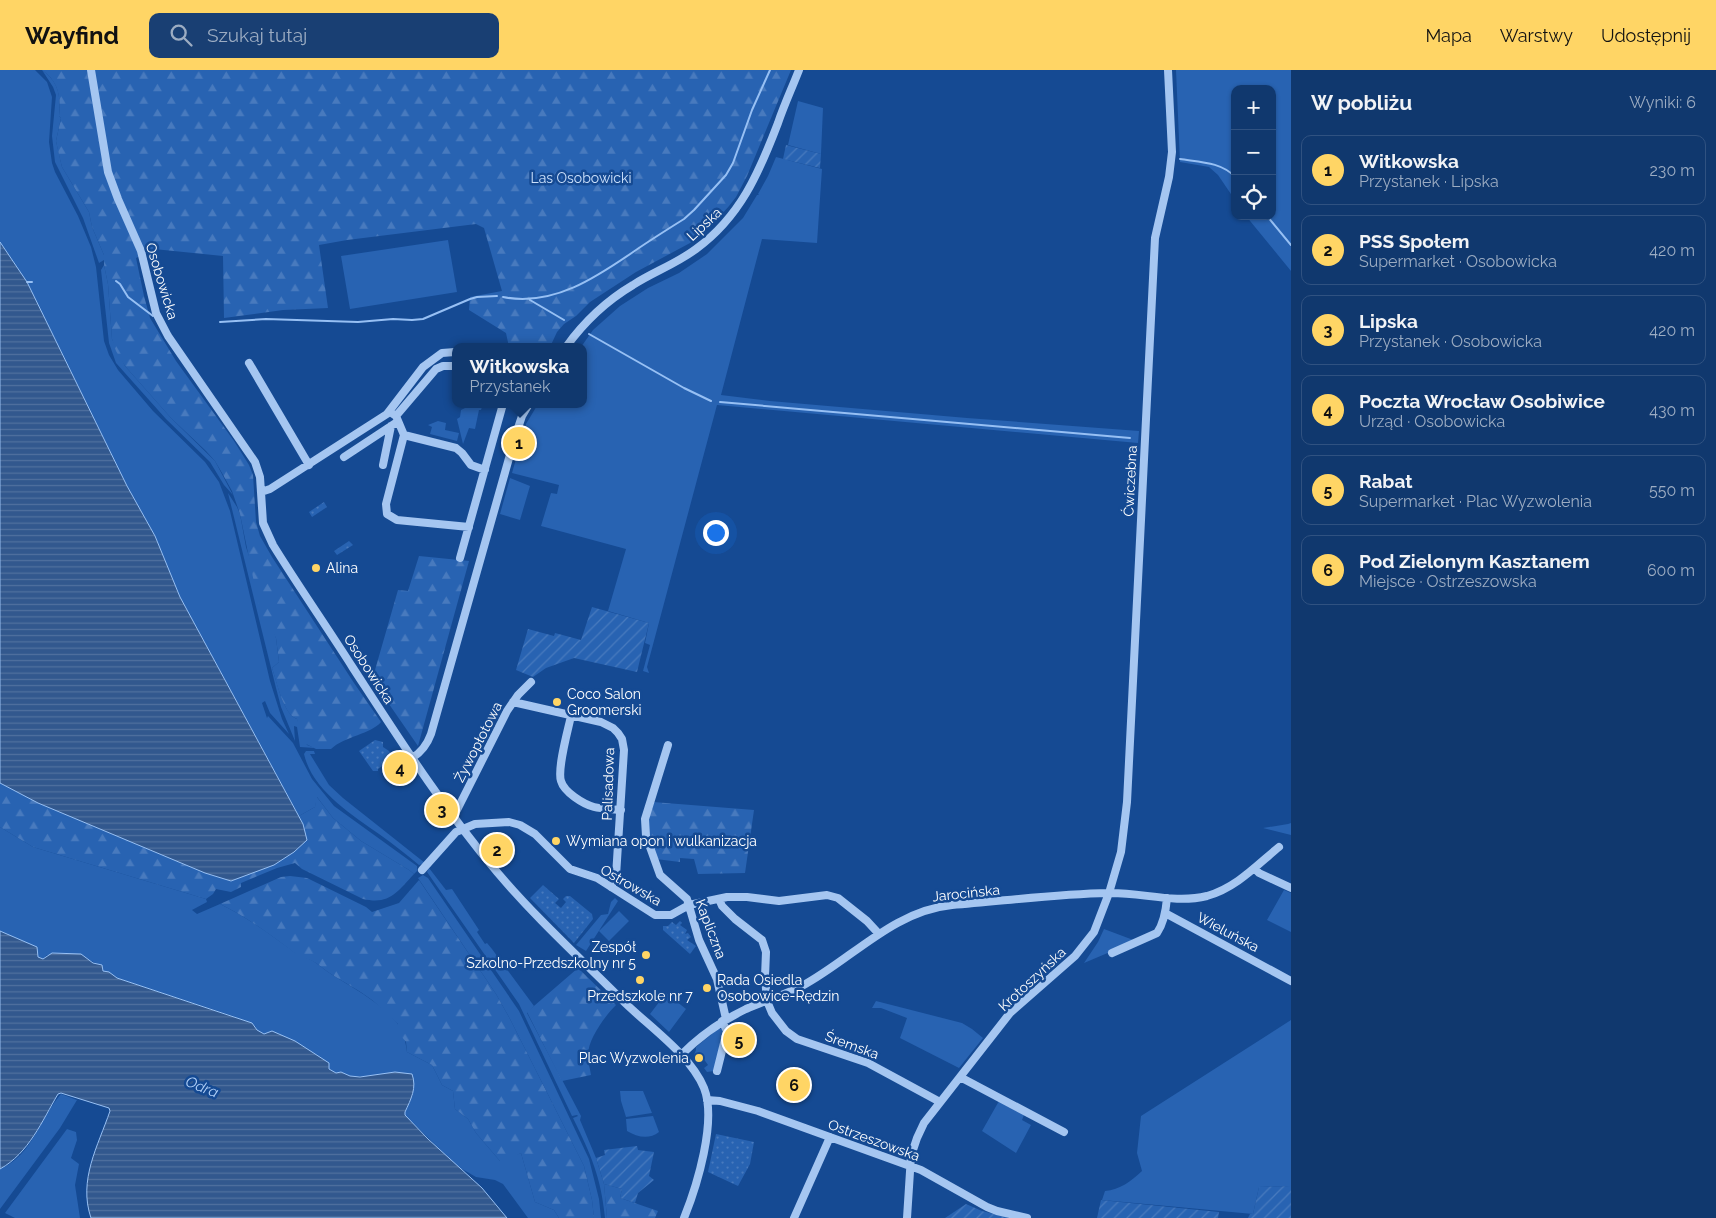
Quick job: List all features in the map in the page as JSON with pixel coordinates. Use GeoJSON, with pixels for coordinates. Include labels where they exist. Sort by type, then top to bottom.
{"type":"FeatureCollection","features":[{"type":"Feature","properties":{"kind":"street","name":"Osobowicka"},"geometry":{"type":"LineString","coordinates":[[91,70],[108,172],[141,251],[156,313],[177,350],[255,462],[261,492],[263,522],[273,545],[451,815],[497,872],[530,908],[622,1000],[681,1055],[698,1075],[707,1100],[708,1120],[697,1181],[684,1218]]}},
{"type":"Feature","properties":{"kind":"street","name":"Lipska"},"geometry":{"type":"LineString","coordinates":[[569,343],[590,318],[614,297],[696,249],[734,213],[758,173],[799,70]]}},
{"type":"Feature","properties":{"kind":"street","name":"Ćwiczebna"},"geometry":{"type":"LineString","coordinates":[[1109,893],[1121,852],[1127,813],[1155,238],[1169,177],[1172,152],[1168,70]]}},
{"type":"Feature","properties":{"kind":"street"},"geometry":{"type":"LineString","coordinates":[[382,465],[394,419],[423,367],[436,356],[442,353],[452,352]]}},
{"type":"Feature","properties":{"kind":"street"},"geometry":{"type":"LineString","coordinates":[[249,363],[309,464]]}},
{"type":"Feature","properties":{"kind":"street"},"geometry":{"type":"LineString","coordinates":[[344,457],[394,419],[436,369],[443,366],[452,366]]}},
{"type":"Feature","properties":{"kind":"street"},"geometry":{"type":"LineString","coordinates":[[460,558],[502,408]]}},
{"type":"Feature","properties":{"kind":"street"},"geometry":{"type":"LineString","coordinates":[[412,758],[420,753],[429,740],[515,437],[526,408]]}},
{"type":"Feature","properties":{"kind":"street"},"geometry":{"type":"LineString","coordinates":[[261,492],[270,489],[373,424],[394,419]]}},
{"type":"Feature","properties":{"kind":"street"},"geometry":{"type":"LineString","coordinates":[[394,419],[404,435],[456,448],[471,465],[485,470]]}},
{"type":"Feature","properties":{"kind":"street"},"geometry":{"type":"LineString","coordinates":[[404,435],[386,504],[387,514],[397,520],[469,527]]}},
{"type":"Feature","properties":{"kind":"street","name":"Żywopłotowa"},"geometry":{"type":"LineString","coordinates":[[451,815],[457,810],[513,702],[531,682]]}},
{"type":"Feature","properties":{"kind":"street","name":"Palisadowa"},"geometry":{"type":"LineString","coordinates":[[513,702],[607,725],[613,728],[620,736],[624,750],[621,810],[616,876],[611,887]]}},
{"type":"Feature","properties":{"kind":"street"},"geometry":{"type":"LineString","coordinates":[[571,716],[560,769],[562,784],[570,793],[592,806],[621,810]]}},
{"type":"Feature","properties":{"kind":"street","name":"Kapliczna"},"geometry":{"type":"LineString","coordinates":[[668,745],[645,819],[646,836],[660,875],[684,896],[689,905],[699,940],[717,979],[724,1020]]}},
{"type":"Feature","properties":{"kind":"street","name":"Ostrowska"},"geometry":{"type":"LineString","coordinates":[[462,828],[497,821],[520,825],[535,834],[570,869],[597,878],[655,914],[671,915],[689,905],[737,897],[779,901],[830,895],[838,898],[867,921],[879,934]]}},
{"type":"Feature","properties":{"kind":"street"},"geometry":{"type":"LineString","coordinates":[[422,870],[454,834],[462,828]]}},
{"type":"Feature","properties":{"kind":"street","name":"Jarocińska"},"geometry":{"type":"LineString","coordinates":[[681,1055],[724,1020],[809,982],[879,934],[919,913],[943,906],[1109,893],[1167,898],[1191,898],[1213,894],[1255,869],[1280,847]]}},
{"type":"Feature","properties":{"kind":"street"},"geometry":{"type":"LineString","coordinates":[[1255,869],[1291,888]]}},
{"type":"Feature","properties":{"kind":"street","name":"Krotoszyńska"},"geometry":{"type":"LineString","coordinates":[[907,1218],[909,1166],[913,1147],[920,1131],[960,1076],[1014,1010],[1067,969],[1094,932],[1109,893]]}},
{"type":"Feature","properties":{"kind":"street"},"geometry":{"type":"LineString","coordinates":[[1112,953],[1157,933],[1165,913],[1167,898]]}},
{"type":"Feature","properties":{"kind":"street"},"geometry":{"type":"LineString","coordinates":[[719,899],[722,906],[735,919],[762,940],[766,952],[766,1001]]}},
{"type":"Feature","properties":{"kind":"street","name":"Wieluńska"},"geometry":{"type":"LineString","coordinates":[[1165,913],[1291,981]]}},
{"type":"Feature","properties":{"kind":"street","name":"Śremska"},"geometry":{"type":"LineString","coordinates":[[766,1001],[786,1031],[792,1036],[868,1063],[940,1102]]}},
{"type":"Feature","properties":{"kind":"street"},"geometry":{"type":"LineString","coordinates":[[717,1071],[727,1031],[724,1020]]}},
{"type":"Feature","properties":{"kind":"street"},"geometry":{"type":"LineString","coordinates":[[960,1076],[1064,1132]]}},
{"type":"Feature","properties":{"kind":"street","name":"Ostrzeszowska"},"geometry":{"type":"LineString","coordinates":[[707,1100],[720,1100],[747,1107],[921,1170],[987,1207],[1027,1218]]}},
{"type":"Feature","properties":{"kind":"street"},"geometry":{"type":"LineString","coordinates":[[794,1218],[830,1137]]}},
{"type":"Feature","properties":{"kind":"green space"},"geometry":{"type":"Polygon","coordinates":[[[0,70],[35,70],[47,82],[52,97],[49,142],[52,163],[91,247],[96,267],[104,341],[109,355],[118,370],[153,411],[205,462],[219,482],[230,511],[270,681],[282,719],[289,734],[270,713],[265,701],[262,703],[267,718],[268,716],[293,743],[312,779],[334,806],[417,866],[417,871],[414,874],[361,841],[333,818],[317,797],[315,807],[299,816],[180,597],[155,536],[127,486],[27,282],[0,242],[0,70]]]}},
{"type":"Feature","properties":{"kind":"green space"},"geometry":{"type":"Polygon","coordinates":[[[42,70],[52,79],[58,90],[60,102],[59,116],[61,118],[56,141],[62,167],[89,212],[92,227],[104,255],[104,260],[99,263],[83,218],[55,162],[52,136],[56,95],[42,70]]]}},
{"type":"Feature","properties":{"kind":"green space","name":"Las Osobowicki"},"geometry":{"type":"Polygon","coordinates":[[[42,70],[791,70],[747,176],[729,206],[710,227],[690,243],[636,272],[590,302],[576,316],[564,324],[557,332],[552,343],[508,343],[506,333],[469,310],[470,297],[502,291],[484,228],[476,224],[319,245],[328,308],[283,310],[224,318],[223,256],[154,249],[136,258],[150,318],[176,361],[234,441],[249,465],[253,475],[256,522],[260,536],[381,722],[377,726],[343,741],[331,749],[316,749],[300,741],[297,719],[288,711],[278,689],[272,668],[279,662],[276,638],[271,628],[263,626],[240,514],[232,491],[215,461],[171,418],[125,366],[116,351],[112,339],[104,255],[92,227],[89,212],[62,167],[56,141],[61,118],[59,116],[60,102],[58,90],[48,75],[42,70]]]}},
{"type":"Feature","properties":{"kind":"green space"},"geometry":{"type":"Polygon","coordinates":[[[1176,70],[1291,70],[1291,271],[1249,220],[1276,220],[1276,85],[1231,85],[1231,194],[1218,175],[1209,167],[1180,162],[1176,70]]]}},
{"type":"Feature","properties":{"kind":"green space"},"geometry":{"type":"Polygon","coordinates":[[[798,101],[823,108],[821,154],[788,145],[798,101]]]}},
{"type":"Feature","properties":{"kind":"green space"},"geometry":{"type":"Polygon","coordinates":[[[786,145],[821,154],[820,168],[783,159],[786,145]]]}},
{"type":"Feature","properties":{"kind":"green space"},"geometry":{"type":"Polygon","coordinates":[[[776,157],[822,169],[817,243],[762,239],[721,395],[967,418],[1139,431],[1138,443],[717,405],[647,667],[649,673],[643,671],[650,645],[645,643],[649,623],[608,611],[626,549],[541,526],[551,493],[557,494],[559,485],[512,473],[526,424],[536,408],[587,408],[587,343],[584,343],[593,330],[620,306],[648,288],[679,273],[707,254],[743,218],[757,195],[759,195],[776,157]]]}},
{"type":"Feature","properties":{"kind":"green space"},"geometry":{"type":"Polygon","coordinates":[[[448,240],[457,292],[350,309],[341,256],[448,240]]]}},
{"type":"Feature","properties":{"kind":"green space"},"geometry":{"type":"Polygon","coordinates":[[[104,265],[108,284],[112,339],[125,366],[171,418],[215,461],[233,495],[224,485],[210,462],[166,419],[116,363],[109,343],[101,270],[104,265]]]}},
{"type":"Feature","properties":{"kind":"green space"},"geometry":{"type":"Polygon","coordinates":[[[465,408],[482,408],[479,410],[475,429],[469,428],[463,444],[457,419],[460,417],[461,410],[465,408]]]}},
{"type":"Feature","properties":{"kind":"green space"},"geometry":{"type":"Polygon","coordinates":[[[438,421],[446,423],[445,430],[459,433],[457,441],[430,434],[432,427],[428,425],[438,421]]]}},
{"type":"Feature","properties":{"kind":"green space"},"geometry":{"type":"Polygon","coordinates":[[[510,478],[530,486],[520,520],[500,514],[510,478]]]}},
{"type":"Feature","properties":{"kind":"green space"},"geometry":{"type":"Polygon","coordinates":[[[228,493],[240,514],[246,547],[276,638],[279,662],[272,668],[281,696],[288,711],[297,719],[307,745],[315,748],[300,747],[297,727],[294,726],[295,741],[281,707],[228,493]]]}},
{"type":"Feature","properties":{"kind":"green space"},"geometry":{"type":"Polygon","coordinates":[[[324,502],[327,507],[312,517],[309,512],[324,502]]]}},
{"type":"Feature","properties":{"kind":"green space"},"geometry":{"type":"Polygon","coordinates":[[[349,541],[353,545],[337,555],[334,551],[349,541]]]}},
{"type":"Feature","properties":{"kind":"green space"},"geometry":{"type":"Polygon","coordinates":[[[419,556],[469,561],[418,746],[371,678],[373,677],[398,590],[408,591],[419,556]]]}},
{"type":"Feature","properties":{"kind":"green space"},"geometry":{"type":"Polygon","coordinates":[[[592,607],[649,623],[637,672],[574,658],[546,668],[533,677],[516,670],[528,629],[554,636],[555,633],[581,640],[592,607]]]}},
{"type":"Feature","properties":{"kind":"green space"},"geometry":{"type":"Polygon","coordinates":[[[375,740],[383,742],[383,747],[394,758],[378,769],[378,771],[373,771],[359,751],[375,740]]]}},
{"type":"Feature","properties":{"kind":"green space"},"geometry":{"type":"Polygon","coordinates":[[[306,751],[314,751],[315,754],[310,754],[329,785],[425,863],[419,865],[334,800],[315,779],[308,767],[304,754],[306,751]]]}},
{"type":"Feature","properties":{"kind":"green space"},"geometry":{"type":"Polygon","coordinates":[[[0,783],[38,803],[205,873],[231,881],[303,824],[299,816],[315,807],[316,796],[333,818],[361,841],[414,874],[392,896],[380,900],[372,900],[363,899],[302,869],[295,863],[277,868],[241,883],[241,887],[231,892],[216,889],[206,899],[33,847],[0,827],[0,783]]]}},
{"type":"Feature","properties":{"kind":"green space"},"geometry":{"type":"Polygon","coordinates":[[[653,802],[754,810],[745,873],[698,874],[694,859],[680,858],[680,862],[656,859],[650,841],[647,822],[653,802]]]}},
{"type":"Feature","properties":{"kind":"green space"},"geometry":{"type":"Polygon","coordinates":[[[1291,823],[1291,835],[1263,828],[1288,824],[1291,823]]]}},
{"type":"Feature","properties":{"kind":"green space"},"geometry":{"type":"Polygon","coordinates":[[[0,827],[33,847],[206,899],[207,902],[192,910],[197,914],[220,904],[252,922],[301,957],[314,961],[366,996],[397,1023],[404,1037],[407,1052],[432,1065],[442,1085],[453,1091],[455,1109],[468,1119],[476,1133],[500,1161],[521,1153],[535,1202],[554,1210],[559,1218],[528,1218],[503,1184],[495,1180],[476,1177],[460,1169],[405,1115],[413,1095],[364,1076],[350,1076],[341,1072],[336,1073],[257,1030],[255,1026],[233,1016],[117,978],[103,971],[102,966],[85,958],[47,955],[43,959],[38,957],[36,947],[0,931],[0,827]]]}},
{"type":"Feature","properties":{"kind":"green space"},"geometry":{"type":"Polygon","coordinates":[[[429,868],[446,890],[452,889],[479,930],[477,932],[485,944],[487,943],[492,949],[534,1006],[527,1013],[581,1116],[580,1120],[596,1158],[604,1184],[607,1218],[605,1218],[601,1190],[594,1166],[573,1118],[578,1116],[572,1116],[519,1004],[427,872],[429,868]]]}},
{"type":"Feature","properties":{"kind":"green space"},"geometry":{"type":"Polygon","coordinates":[[[423,875],[428,878],[519,1011],[589,1159],[599,1199],[601,1218],[594,1218],[584,1166],[510,1019],[496,994],[418,878],[423,875]]]}},
{"type":"Feature","properties":{"kind":"green space"},"geometry":{"type":"Polygon","coordinates":[[[281,877],[307,878],[366,907],[372,912],[399,903],[419,880],[496,994],[510,1019],[584,1166],[594,1218],[559,1218],[554,1210],[535,1202],[521,1153],[504,1162],[500,1161],[476,1133],[468,1119],[455,1109],[453,1091],[442,1085],[432,1065],[407,1052],[406,1042],[397,1031],[398,1024],[367,996],[317,964],[306,958],[301,958],[252,922],[220,904],[281,877]]]}},
{"type":"Feature","properties":{"kind":"green space"},"geometry":{"type":"Polygon","coordinates":[[[543,885],[559,899],[555,903],[561,908],[566,902],[563,899],[566,896],[570,896],[592,914],[593,919],[574,943],[530,898],[543,885]]]}},
{"type":"Feature","properties":{"kind":"green space"},"geometry":{"type":"Polygon","coordinates":[[[1284,890],[1291,893],[1291,932],[1267,920],[1284,890]]]}},
{"type":"Feature","properties":{"kind":"green space"},"geometry":{"type":"Polygon","coordinates":[[[615,898],[618,901],[586,951],[576,945],[601,915],[608,914],[611,902],[615,898]]]}},
{"type":"Feature","properties":{"kind":"green space"},"geometry":{"type":"Polygon","coordinates":[[[619,911],[629,921],[609,941],[599,931],[619,911]]]}},
{"type":"Feature","properties":{"kind":"green space"},"geometry":{"type":"Polygon","coordinates":[[[680,921],[682,923],[680,925],[687,930],[685,934],[688,933],[691,937],[687,940],[696,946],[690,954],[663,930],[663,926],[668,926],[672,922],[676,925],[680,921]]]}},
{"type":"Feature","properties":{"kind":"green space"},"geometry":{"type":"Polygon","coordinates":[[[1104,929],[1136,941],[1084,963],[1098,942],[1104,929]]]}},
{"type":"Feature","properties":{"kind":"green space"},"geometry":{"type":"Polygon","coordinates":[[[578,968],[616,1005],[602,1021],[591,1042],[588,1055],[591,1075],[562,1081],[527,1012],[578,968]]]}},
{"type":"Feature","properties":{"kind":"green space"},"geometry":{"type":"Polygon","coordinates":[[[666,993],[686,1009],[669,1032],[650,1014],[666,993]]]}},
{"type":"Feature","properties":{"kind":"green space"},"geometry":{"type":"Polygon","coordinates":[[[876,1001],[962,1023],[983,1038],[959,1068],[900,1038],[907,1018],[881,1008],[872,1008],[876,1001]]]}},
{"type":"Feature","properties":{"kind":"green space"},"geometry":{"type":"Polygon","coordinates":[[[1291,1020],[1291,1186],[1259,1187],[1253,1214],[1102,1200],[1105,1191],[1120,1187],[1142,1171],[1137,1153],[1141,1116],[1291,1020]]]}},
{"type":"Feature","properties":{"kind":"green space"},"geometry":{"type":"Polygon","coordinates":[[[718,1029],[723,1029],[724,1031],[714,1071],[707,1072],[704,1068],[708,1065],[703,1058],[699,1061],[694,1055],[696,1047],[718,1029]]]}},
{"type":"Feature","properties":{"kind":"green space"},"geometry":{"type":"Polygon","coordinates":[[[620,1091],[643,1091],[652,1113],[626,1117],[620,1091]]]}},
{"type":"Feature","properties":{"kind":"green space"},"geometry":{"type":"Polygon","coordinates":[[[61,1094],[77,1100],[60,1128],[0,1209],[0,1169],[11,1163],[28,1146],[61,1094]]]}},
{"type":"Feature","properties":{"kind":"green space"},"geometry":{"type":"Polygon","coordinates":[[[999,1101],[1024,1115],[1022,1120],[1031,1125],[1016,1153],[982,1131],[999,1101]]]}},
{"type":"Feature","properties":{"kind":"green space"},"geometry":{"type":"Polygon","coordinates":[[[653,1116],[659,1132],[643,1137],[627,1131],[626,1119],[653,1116]]]}},
{"type":"Feature","properties":{"kind":"green space"},"geometry":{"type":"Polygon","coordinates":[[[67,1129],[76,1132],[77,1140],[71,1158],[79,1164],[75,1185],[80,1218],[15,1218],[5,1213],[67,1129]]]}},
{"type":"Feature","properties":{"kind":"green space"},"geometry":{"type":"Polygon","coordinates":[[[716,1134],[754,1142],[750,1164],[738,1186],[708,1172],[716,1134]]]}},
{"type":"Feature","properties":{"kind":"green space"},"geometry":{"type":"Polygon","coordinates":[[[637,1146],[638,1150],[654,1152],[649,1176],[654,1180],[638,1193],[635,1203],[620,1198],[622,1189],[604,1184],[596,1158],[605,1155],[604,1150],[637,1146]]]}},
{"type":"Feature","properties":{"kind":"green space"},"geometry":{"type":"Polygon","coordinates":[[[604,1184],[622,1189],[620,1198],[658,1211],[655,1218],[607,1218],[604,1184]]]}},
{"type":"Feature","properties":{"kind":"green space"},"geometry":{"type":"Polygon","coordinates":[[[1291,1186],[1291,1218],[1248,1218],[1250,1214],[1253,1214],[1259,1187],[1291,1186]]]}},
{"type":"Feature","properties":{"kind":"green space"},"geometry":{"type":"Polygon","coordinates":[[[1101,1200],[1219,1212],[1218,1218],[1097,1218],[1101,1200]]]}},
{"type":"Feature","properties":{"kind":"green space"},"geometry":{"type":"Polygon","coordinates":[[[966,1204],[982,1211],[1010,1218],[945,1218],[966,1204]]]}},
{"type":"Feature","properties":{"kind":"water"},"geometry":{"type":"Polygon","coordinates":[[[0,242],[27,282],[127,486],[155,536],[180,597],[303,824],[307,840],[294,852],[274,865],[231,881],[205,873],[38,803],[0,783],[0,242]]]}},
{"type":"Feature","properties":{"kind":"water","name":"Odra"},"geometry":{"type":"Polygon","coordinates":[[[0,931],[37,947],[38,957],[43,959],[52,953],[81,954],[93,963],[102,965],[103,971],[109,972],[117,978],[252,1023],[257,1030],[264,1034],[272,1031],[295,1041],[329,1063],[329,1069],[336,1073],[341,1072],[350,1076],[360,1077],[395,1072],[412,1074],[414,1089],[405,1115],[428,1139],[482,1188],[507,1218],[91,1218],[88,1204],[88,1177],[95,1150],[110,1111],[109,1108],[61,1093],[58,1094],[27,1145],[0,1169],[0,931]]]}},
{"type":"Feature","properties":{"kind":"waterway"},"geometry":{"type":"LineString","coordinates":[[503,297],[539,298],[557,294],[574,287],[606,270],[684,219],[726,175],[733,163],[752,110],[770,70]]}},
{"type":"Feature","properties":{"kind":"waterway"},"geometry":{"type":"LineString","coordinates":[[1180,159],[1224,168],[1233,175]]}},
{"type":"Feature","properties":{"kind":"waterway"},"geometry":{"type":"LineString","coordinates":[[1270,220],[1291,245]]}},
{"type":"Feature","properties":{"kind":"waterway"},"geometry":{"type":"LineString","coordinates":[[116,281],[128,297],[153,316]]}},
{"type":"Feature","properties":{"kind":"waterway"},"geometry":{"type":"LineString","coordinates":[[27,282],[32,282]]}},
{"type":"Feature","properties":{"kind":"waterway"},"geometry":{"type":"LineString","coordinates":[[220,322],[266,319],[358,322],[423,319],[470,299],[497,296]]}},
{"type":"Feature","properties":{"kind":"waterway"},"geometry":{"type":"LineString","coordinates":[[530,300],[564,320]]}},
{"type":"Feature","properties":{"kind":"waterway"},"geometry":{"type":"LineString","coordinates":[[589,334],[684,388],[711,401]]}},
{"type":"Feature","properties":{"kind":"waterway"},"geometry":{"type":"LineString","coordinates":[[720,402],[1130,438]]}},
{"type":"Feature","properties":{"kind":"place","name":"Witkowska"},"geometry":{"type":"Point","coordinates":[519,443]}},
{"type":"Feature","properties":{"kind":"place","name":"Alina"},"geometry":{"type":"Point","coordinates":[316,568]}},
{"type":"Feature","properties":{"kind":"place","name":"Coco Salon Groomerski"},"geometry":{"type":"Point","coordinates":[557,702]}},
{"type":"Feature","properties":{"kind":"place","name":"Poczta Wrocław Osobiwice"},"geometry":{"type":"Point","coordinates":[400,768]}},
{"type":"Feature","properties":{"kind":"place","name":"Lipska"},"geometry":{"type":"Point","coordinates":[442,810]}},
{"type":"Feature","properties":{"kind":"place","name":"Wymiana opon i wulkanizacja"},"geometry":{"type":"Point","coordinates":[556,841]}},
{"type":"Feature","properties":{"kind":"place","name":"PSS Społem"},"geometry":{"type":"Point","coordinates":[497,850]}},
{"type":"Feature","properties":{"kind":"place","name":"Zespół Szkolno-Przedszkolny nr 5"},"geometry":{"type":"Point","coordinates":[646,955]}},
{"type":"Feature","properties":{"kind":"place","name":"Przedszkole nr 7"},"geometry":{"type":"Point","coordinates":[640,980]}},
{"type":"Feature","properties":{"kind":"place","name":"Rada Osiedla Osobowice-Rędzin"},"geometry":{"type":"Point","coordinates":[707,988]}},
{"type":"Feature","properties":{"kind":"place","name":"Rabat"},"geometry":{"type":"Point","coordinates":[739,1040]}},
{"type":"Feature","properties":{"kind":"place","name":"Plac Wyzwolenia"},"geometry":{"type":"Point","coordinates":[699,1058]}},
{"type":"Feature","properties":{"kind":"place","name":"Pod Zielonym Kasztanem"},"geometry":{"type":"Point","coordinates":[794,1085]}}]}
